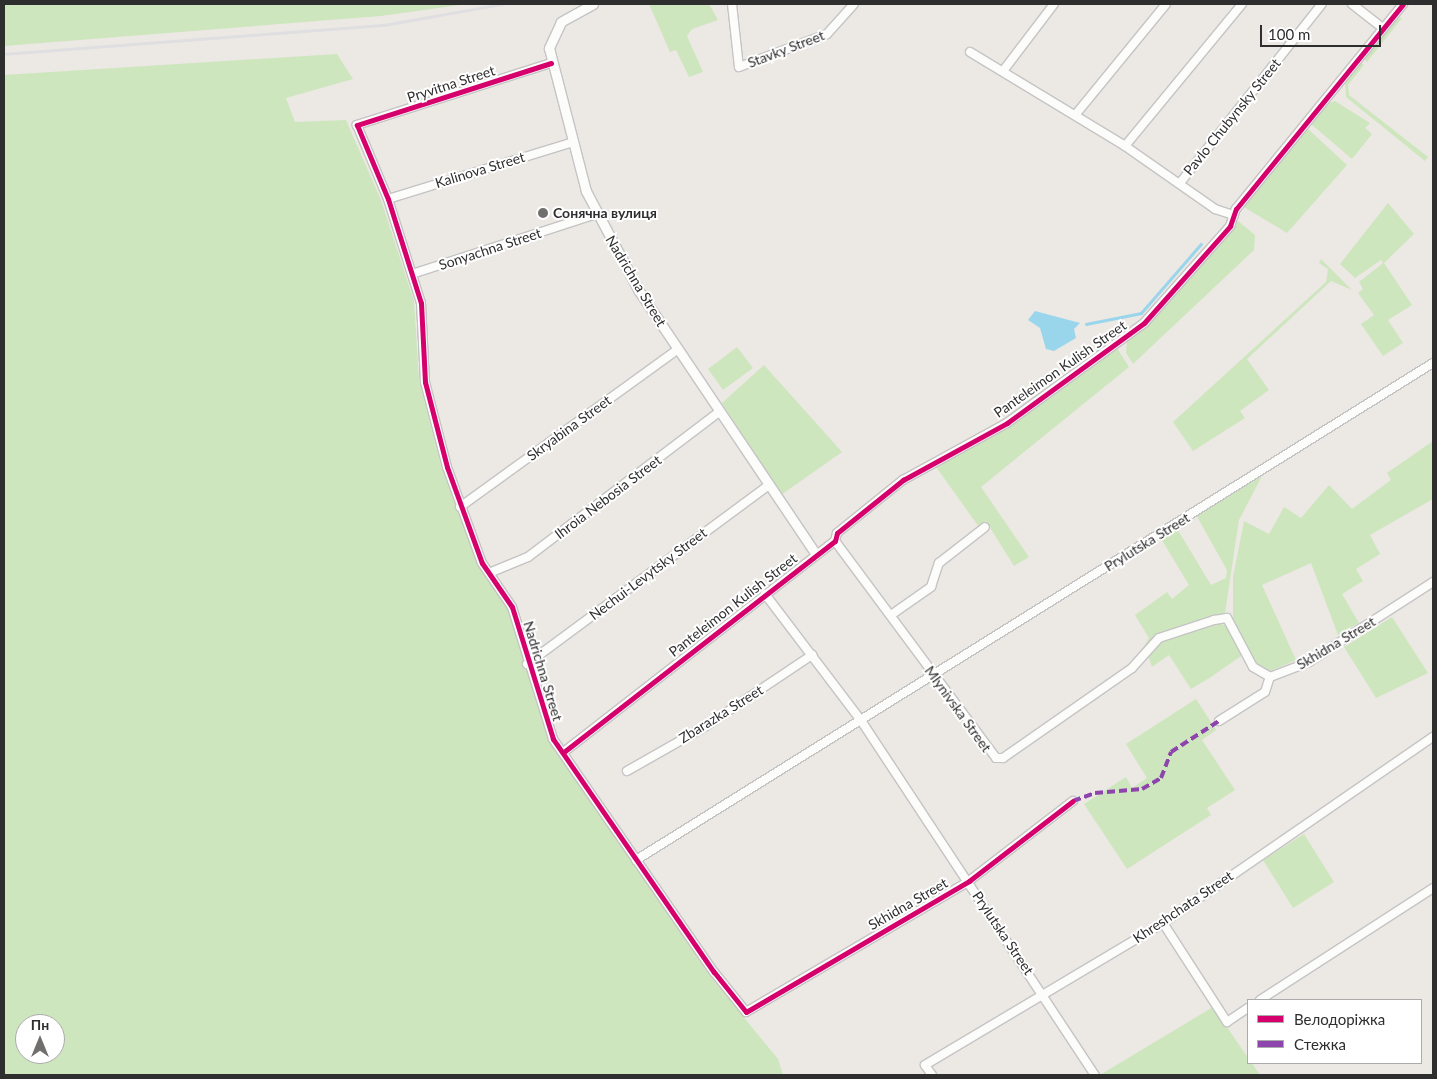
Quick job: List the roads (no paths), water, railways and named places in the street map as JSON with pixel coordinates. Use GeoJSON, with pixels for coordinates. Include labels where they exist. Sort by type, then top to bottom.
{"type":"FeatureCollection","features":[{"type":"Feature","properties":{"kind":"street","name":"Nadrichna Street"},"geometry":{"type":"LineString","coordinates":[[593,4],[562,22],[553,33],[551,63],[573,142],[597,214],[678,348],[816,554]]}},
{"type":"Feature","properties":{"kind":"street","name":"Stavky Street"},"geometry":{"type":"LineString","coordinates":[[732,4],[739,67],[827,34],[854,4]]}},
{"type":"Feature","properties":{"kind":"street"},"geometry":{"type":"LineString","coordinates":[[1003,70],[1054,4]]}},
{"type":"Feature","properties":{"kind":"street"},"geometry":{"type":"LineString","coordinates":[[1076,114],[1166,4]]}},
{"type":"Feature","properties":{"kind":"street"},"geometry":{"type":"LineString","coordinates":[[1125,146],[1242,4]]}},
{"type":"Feature","properties":{"kind":"street","name":"Pavlo Chubynsky Street"},"geometry":{"type":"LineString","coordinates":[[1180,183],[1322,4]]}},
{"type":"Feature","properties":{"kind":"street"},"geometry":{"type":"LineString","coordinates":[[1352,4],[1383,28]]}},
{"type":"Feature","properties":{"kind":"street","name":"Panteleimon Kulish Street"},"geometry":{"type":"LineString","coordinates":[[565,752],[835,541],[837,534],[902,480],[1007,423],[1121,343],[1188,276],[1234,215],[1403,4]]}},
{"type":"Feature","properties":{"kind":"street"},"geometry":{"type":"LineString","coordinates":[[970,52],[1076,114],[1180,183],[1215,209],[1234,215]]}},
{"type":"Feature","properties":{"kind":"street","name":"Pryvitna Street"},"geometry":{"type":"LineString","coordinates":[[357,125],[551,63]]}},
{"type":"Feature","properties":{"kind":"street","name":"Nadrichna Street"},"geometry":{"type":"LineString","coordinates":[[357,125],[388,199],[421,303],[425,382],[460,506],[489,573],[512,607],[527,664],[553,739],[565,752],[636,860],[746,1012]]}},
{"type":"Feature","properties":{"kind":"street","name":"Kalinova Street"},"geometry":{"type":"LineString","coordinates":[[388,199],[573,142]]}},
{"type":"Feature","properties":{"kind":"street","name":"Sonyachna Street"},"geometry":{"type":"LineString","coordinates":[[412,274],[597,214]]}},
{"type":"Feature","properties":{"kind":"street","name":"Skryabina Street"},"geometry":{"type":"LineString","coordinates":[[460,506],[678,348]]}},
{"type":"Feature","properties":{"kind":"street","name":"Prylutska Street"},"geometry":{"type":"LineString","coordinates":[[636,860],[862,722],[933,675],[1433,363]]}},
{"type":"Feature","properties":{"kind":"street","name":"Ihroia Nebosia Street"},"geometry":{"type":"LineString","coordinates":[[489,573],[528,557],[720,411]]}},
{"type":"Feature","properties":{"kind":"street","name":"Nechui-Levytsky Street"},"geometry":{"type":"LineString","coordinates":[[527,664],[769,485]]}},
{"type":"Feature","properties":{"kind":"street"},"geometry":{"type":"LineString","coordinates":[[891,615],[930,586],[939,563],[985,526]]}},
{"type":"Feature","properties":{"kind":"street","name":"Mlynivska Street"},"geometry":{"type":"LineString","coordinates":[[835,541],[891,615],[990,755],[1003,758],[1132,668],[1160,638],[1227,618],[1253,667],[1270,677]]}},
{"type":"Feature","properties":{"kind":"street","name":"Skhidna Street"},"geometry":{"type":"LineString","coordinates":[[1270,677],[1309,662],[1433,582]]}},
{"type":"Feature","properties":{"kind":"street","name":"Prylutska Street"},"geometry":{"type":"LineString","coordinates":[[765,594],[862,722],[969,881],[1095,1075]]}},
{"type":"Feature","properties":{"kind":"street","name":"Zbarazka Street"},"geometry":{"type":"LineString","coordinates":[[627,770],[706,726],[812,655]]}},
{"type":"Feature","properties":{"kind":"street"},"geometry":{"type":"LineString","coordinates":[[1219,721],[1265,692],[1270,677]]}},
{"type":"Feature","properties":{"kind":"street","name":"Khreshchata Street"},"geometry":{"type":"LineString","coordinates":[[932,1075],[925,1065],[1163,923],[1433,737]]}},
{"type":"Feature","properties":{"kind":"street","name":"Skhidna Street"},"geometry":{"type":"LineString","coordinates":[[746,1012],[969,881],[1073,801]]}},
{"type":"Feature","properties":{"kind":"street"},"geometry":{"type":"LineString","coordinates":[[1262,999],[1433,888]]}},
{"type":"Feature","properties":{"kind":"street"},"geometry":{"type":"LineString","coordinates":[[1163,923],[1227,1022],[1247,1009]]}},
{"type":"Feature","properties":{"kind":"water"},"geometry":{"type":"Polygon","coordinates":[[[1035,311],[1080,323],[1074,329],[1076,338],[1054,351],[1046,349],[1040,328],[1028,320],[1035,311]]]}},
{"type":"Feature","properties":{"kind":"waterway"},"geometry":{"type":"LineString","coordinates":[[1086,324],[1141,313],[1201,244]]}},
{"type":"Feature","properties":{"kind":"railway"},"geometry":{"type":"LineString","coordinates":[[4,54],[384,25],[502,4]]}},
{"type":"Feature","properties":{"kind":"place","name":"Сонячна вулиця"},"geometry":{"type":"Point","coordinates":[543,213]}}]}
